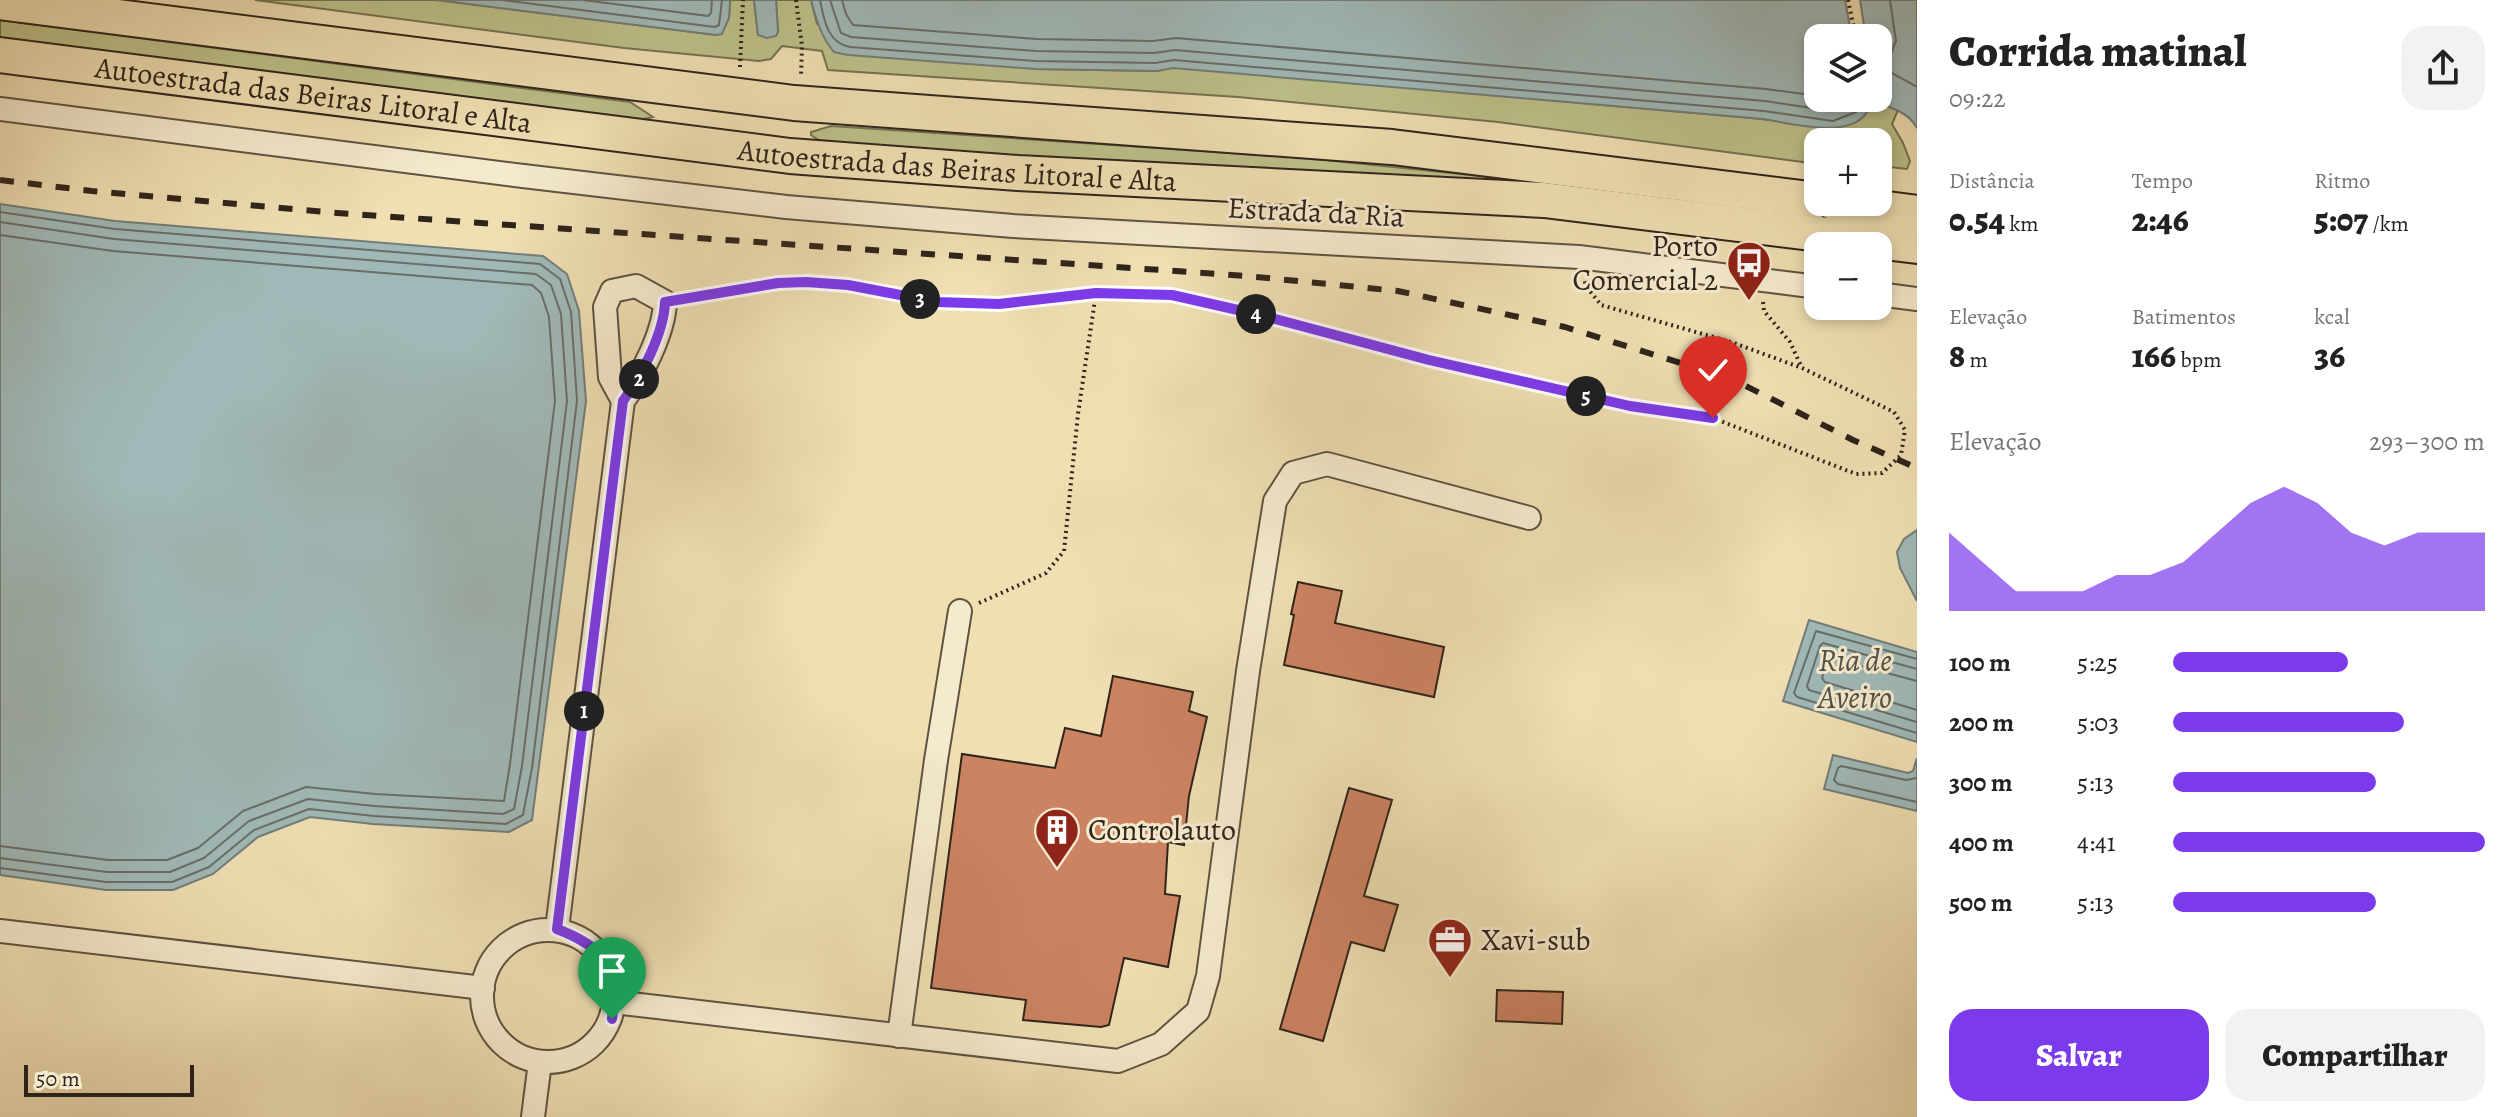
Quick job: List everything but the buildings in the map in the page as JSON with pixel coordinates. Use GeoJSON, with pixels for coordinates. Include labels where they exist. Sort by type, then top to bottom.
{"type":"FeatureCollection","features":[{"type":"Feature","properties":{"kind":"highway","name":"Autoestrada das Beiras Litoral e Alta"},"geometry":{"type":"LineString","coordinates":[[0,2],[794,103],[1392,147],[1804,198]]}},
{"type":"Feature","properties":{"kind":"highway","name":"Autoestrada das Beiras Litoral e Alta"},"geometry":{"type":"LineString","coordinates":[[0,55],[790,156],[1018,173],[1544,200],[1917,246]]}},
{"type":"Feature","properties":{"kind":"highway"},"geometry":{"type":"LineString","coordinates":[[1892,210],[1917,213]]}},
{"type":"Feature","properties":{"kind":"street","name":"Estrada da Ria"},"geometry":{"type":"LineString","coordinates":[[0,109],[786,207],[1029,227],[1579,257],[1804,285]]}},
{"type":"Feature","properties":{"kind":"street"},"geometry":{"type":"LineString","coordinates":[[557,929],[623,401],[637,383],[665,317],[665,302],[636,286],[612,291],[605,307],[610,377],[623,401]]}},
{"type":"Feature","properties":{"kind":"street"},"geometry":{"type":"LineString","coordinates":[[1892,296],[1917,299]]}},
{"type":"Feature","properties":{"kind":"street"},"geometry":{"type":"LineString","coordinates":[[614,1002],[1118,1061],[1161,1044],[1198,1011],[1208,976],[1248,671],[1275,501],[1293,473],[1327,464],[1529,518]]}},
{"type":"Feature","properties":{"kind":"street"},"geometry":{"type":"LineString","coordinates":[[899,1036],[936,760],[960,611]]}},
{"type":"Feature","properties":{"kind":"street"},"geometry":{"type":"LineString","coordinates":[[557,929],[585,940],[606,961],[615,990],[612,1019],[595,1044],[570,1060],[540,1062],[512,1052],[491,1030],[481,1002],[485,972],[501,947],[527,932],[557,929]]}},
{"type":"Feature","properties":{"kind":"street"},"geometry":{"type":"LineString","coordinates":[[0,931],[483,988]]}},
{"type":"Feature","properties":{"kind":"street"},"geometry":{"type":"LineString","coordinates":[[533,1117],[540,1062]]}},
{"type":"Feature","properties":{"kind":"path"},"geometry":{"type":"LineString","coordinates":[[740,67],[743,0]]}},
{"type":"Feature","properties":{"kind":"path"},"geometry":{"type":"LineString","coordinates":[[796,0],[802,46],[801,75]]}},
{"type":"Feature","properties":{"kind":"path"},"geometry":{"type":"LineString","coordinates":[[1848,0],[1853,24]]}},
{"type":"Feature","properties":{"kind":"path"},"geometry":{"type":"LineString","coordinates":[[665,302],[778,283],[806,282],[848,285],[937,302],[999,304],[1096,293],[1172,295],[1445,364],[1630,406],[1713,418],[1856,474],[1882,473],[1901,455],[1905,430],[1894,412],[1802,368],[1731,342],[1601,305],[1586,286],[1579,257]]}},
{"type":"Feature","properties":{"kind":"path"},"geometry":{"type":"LineString","coordinates":[[1761,280],[1764,311],[1790,342],[1802,368]]}},
{"type":"Feature","properties":{"kind":"path"},"geometry":{"type":"LineString","coordinates":[[960,611],[1046,573],[1064,551],[1078,414],[1096,293]]}},
{"type":"Feature","properties":{"kind":"green space"},"geometry":{"type":"Polygon","coordinates":[[[255,0],[437,0],[716,35],[729,18],[730,0],[754,0],[758,34],[778,32],[776,0],[811,0],[817,24],[1035,69],[1157,71],[1173,67],[1763,119],[1827,128],[1804,128],[1804,162],[1498,122],[1238,97],[828,70],[822,51],[782,46],[771,59],[759,61],[624,48],[255,0]]]}},
{"type":"Feature","properties":{"kind":"green space"},"geometry":{"type":"Polygon","coordinates":[[[0,20],[630,102],[653,117],[626,123],[0,43],[0,20]]]}},
{"type":"Feature","properties":{"kind":"green space"},"geometry":{"type":"Polygon","coordinates":[[[1892,108],[1898,110],[1892,124],[1910,161],[1907,169],[1892,167],[1892,128],[1836,128],[1866,112],[1892,112],[1892,108]]]}},
{"type":"Feature","properties":{"kind":"green space"},"geometry":{"type":"Polygon","coordinates":[[[831,126],[1306,158],[1737,208],[828,146],[811,135],[811,132],[831,126]]]}},
{"type":"Feature","properties":{"kind":"water"},"geometry":{"type":"Polygon","coordinates":[[[437,0],[730,2],[729,18],[722,34],[716,35],[437,0]]]}},
{"type":"Feature","properties":{"kind":"water"},"geometry":{"type":"Polygon","coordinates":[[[754,0],[776,0],[776,36],[767,38],[758,35],[754,0]]]}},
{"type":"Feature","properties":{"kind":"water"},"geometry":{"type":"Polygon","coordinates":[[[811,0],[1845,0],[1849,24],[1804,24],[1804,112],[1867,112],[1859,121],[1847,125],[1819,128],[1763,119],[1173,68],[1157,71],[1035,69],[848,55],[834,52],[820,28],[811,0]]]}},
{"type":"Feature","properties":{"kind":"water"},"geometry":{"type":"Polygon","coordinates":[[[1860,0],[1917,0],[1917,128],[1905,115],[1892,108],[1892,24],[1864,24],[1860,0]]]}},
{"type":"Feature","properties":{"kind":"water"},"geometry":{"type":"Polygon","coordinates":[[[0,204],[115,221],[543,256],[567,274],[579,311],[586,401],[532,820],[509,832],[310,817],[258,837],[213,874],[173,890],[106,890],[0,875],[0,204]]]}},
{"type":"Feature","properties":{"kind":"water","name":"Ria de Aveiro"},"geometry":{"type":"Polygon","coordinates":[[[1917,530],[1917,601],[1900,568],[1897,552],[1904,539],[1917,530]]]}},
{"type":"Feature","properties":{"kind":"water","name":"Ria de Aveiro"},"geometry":{"type":"Polygon","coordinates":[[[1809,620],[1917,652],[1917,742],[1783,701],[1809,620]]]}},
{"type":"Feature","properties":{"kind":"water","name":"Ria de Aveiro"},"geometry":{"type":"Polygon","coordinates":[[[1833,755],[1908,773],[1913,771],[1917,758],[1917,811],[1824,789],[1833,755]]]}},
{"type":"Feature","properties":{"kind":"railway"},"geometry":{"type":"LineString","coordinates":[[0,180],[337,213],[1247,276],[1398,291],[1565,327],[1732,379],[1853,440],[1917,468]]}},
{"type":"Feature","properties":{"kind":"place","name":"Porto Comercial 2"},"geometry":{"type":"Point","coordinates":[1749,302]}},
{"type":"Feature","properties":{"kind":"place","name":"Controlauto"},"geometry":{"type":"Point","coordinates":[1057,869]}},
{"type":"Feature","properties":{"kind":"place","name":"Xavi-sub"},"geometry":{"type":"Point","coordinates":[1450,979]}},
{"type":"Feature","properties":{"kind":"route"},"geometry":{"type":"LineString","coordinates":[[612,1019],[615,990],[606,961],[585,940],[557,929],[623,401],[637,383],[665,317],[665,302],[778,283],[806,282],[848,285],[937,302],[999,304],[1096,293],[1172,295],[1429,360],[1630,406],[1713,418]]}}]}
